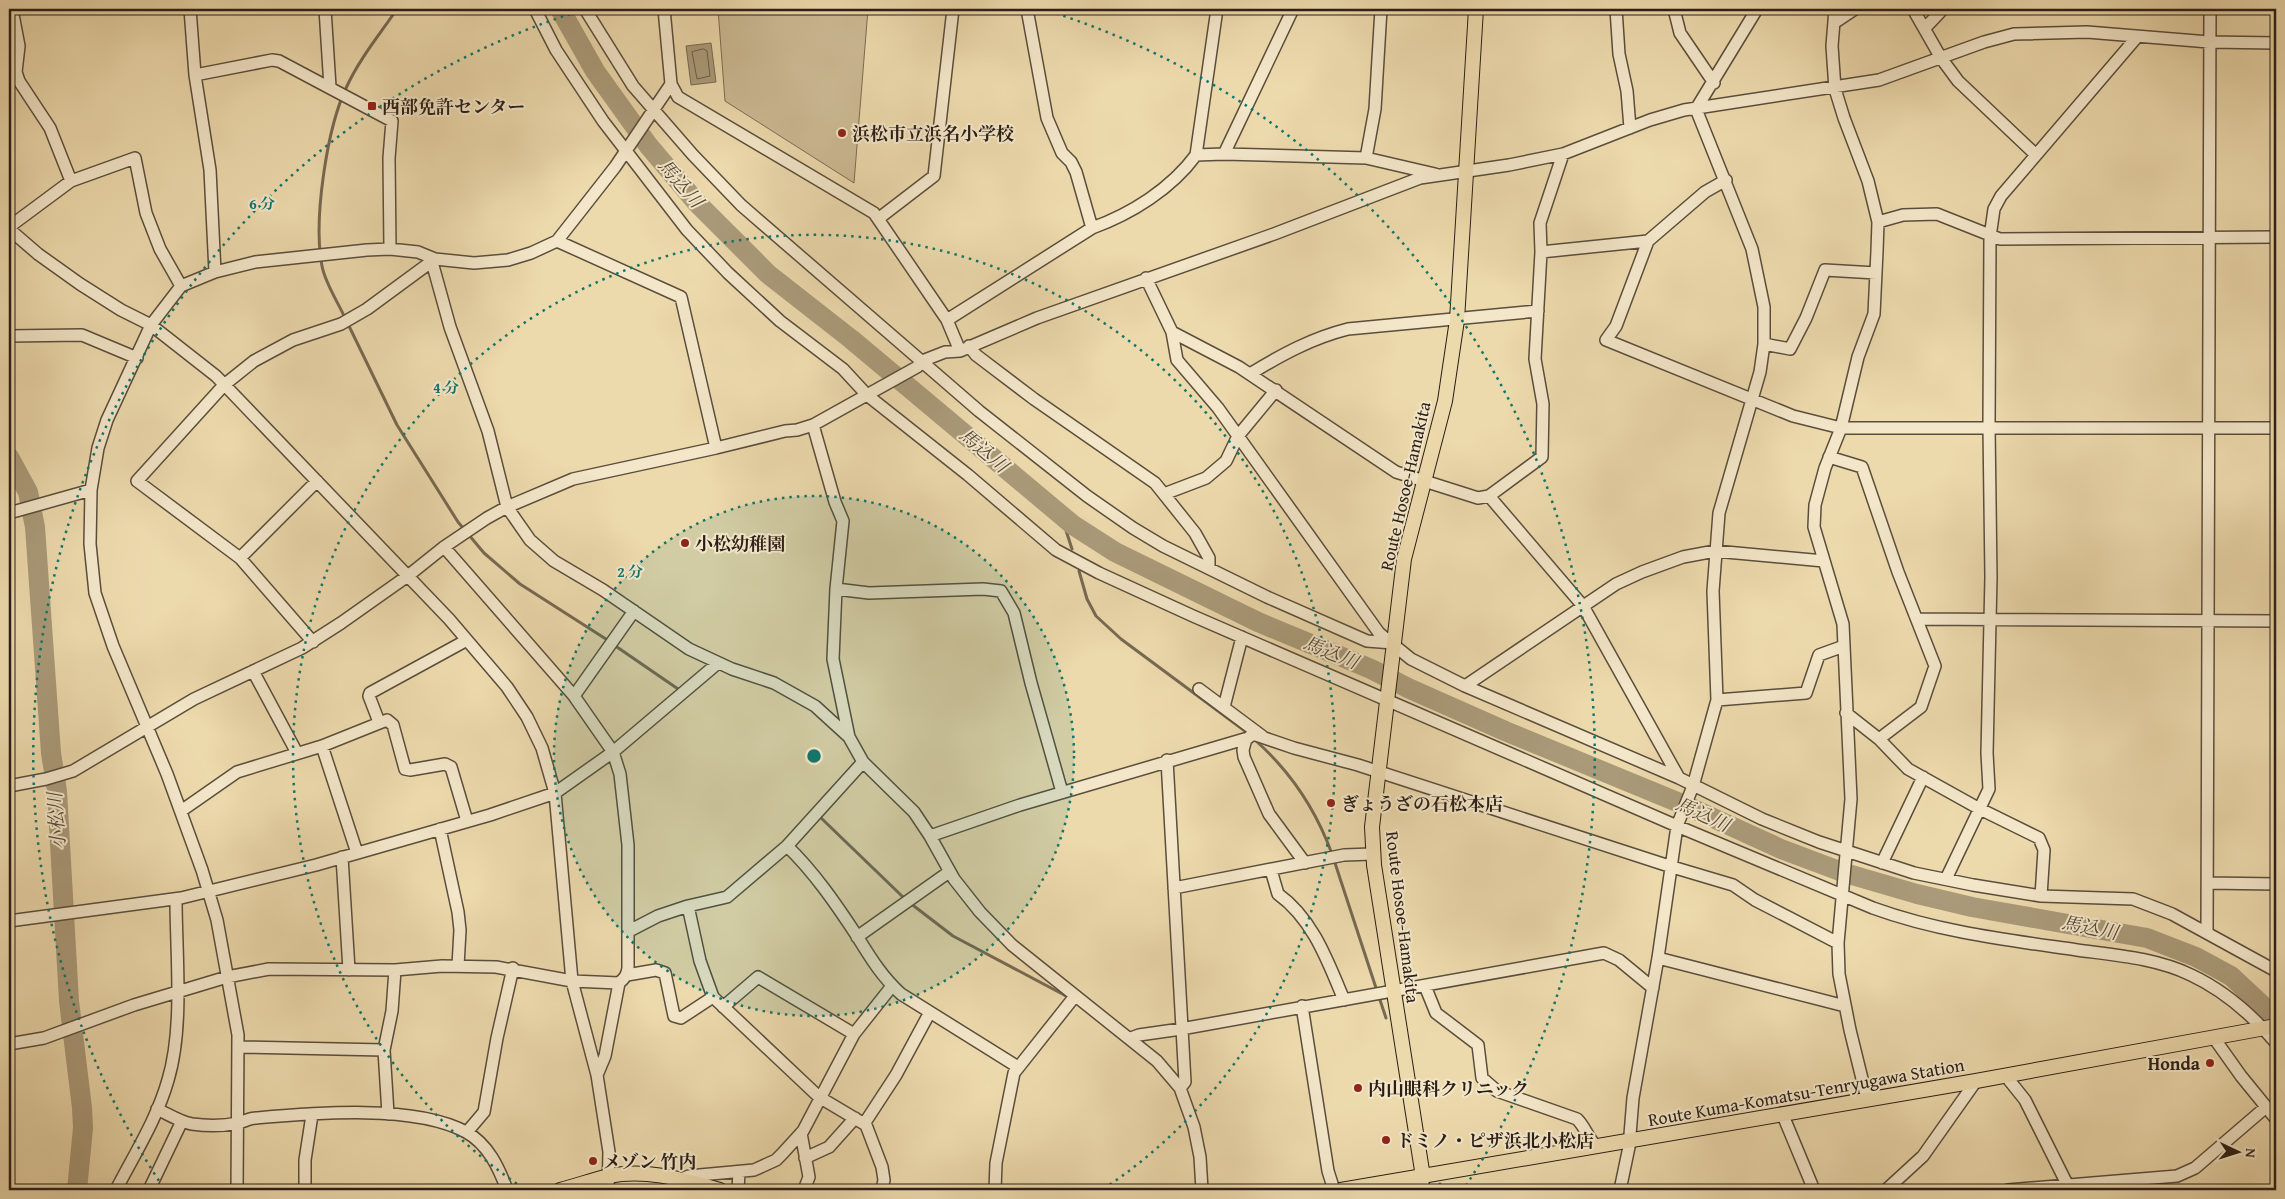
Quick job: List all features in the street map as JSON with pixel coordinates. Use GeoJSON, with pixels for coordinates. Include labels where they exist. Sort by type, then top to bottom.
{"type":"FeatureCollection","features":[{"type":"Feature","properties":{"kind":"main road","name":"Route Hosoe-Hamakita"},"geometry":{"type":"LineString","coordinates":[[1423,1184],[1383,993],[1372,854],[1372,827],[1389,698],[1404,559],[1445,401],[1457,320],[1468,172],[1476,9]]}},
{"type":"Feature","properties":{"kind":"main road","name":"Route Kuma-Komatsu-Tenryugawa Station"},"geometry":{"type":"LineString","coordinates":[[1341,1190],[1423,1184],[1596,1146],[1976,1081],[2270,1027]]}},
{"type":"Feature","properties":{"kind":"main road"},"geometry":{"type":"LineString","coordinates":[[560,1190],[610,1176],[643,1174],[681,1179],[720,1190]]}},
{"type":"Feature","properties":{"kind":"street"},"geometry":{"type":"LineString","coordinates":[[12,9],[19,46],[16,72],[18,81],[50,128],[71,182]]}},
{"type":"Feature","properties":{"kind":"street"},"geometry":{"type":"LineString","coordinates":[[190,9],[195,75],[210,170],[215,272]]}},
{"type":"Feature","properties":{"kind":"street"},"geometry":{"type":"LineString","coordinates":[[325,9],[333,90]]}},
{"type":"Feature","properties":{"kind":"street"},"geometry":{"type":"LineString","coordinates":[[535,9],[556,50],[603,121],[687,230],[728,273],[780,321],[843,369],[870,394],[1056,550],[1099,573],[1242,637],[1389,698],[1677,824],[1905,919],[1972,934],[2166,965],[2191,975],[2229,998],[2270,1027],[2276,1042]]}},
{"type":"Feature","properties":{"kind":"street"},"geometry":{"type":"LineString","coordinates":[[585,9],[634,86],[740,205],[919,364],[1102,507],[1148,537],[1267,597],[1367,641],[1394,648]]}},
{"type":"Feature","properties":{"kind":"street"},"geometry":{"type":"LineString","coordinates":[[664,9],[671,84],[678,97],[874,213],[964,348],[1156,483],[1195,533],[1209,558],[1209,567]]}},
{"type":"Feature","properties":{"kind":"street"},"geometry":{"type":"LineString","coordinates":[[878,219],[934,176],[953,9]]}},
{"type":"Feature","properties":{"kind":"street"},"geometry":{"type":"LineString","coordinates":[[1027,9],[1047,118],[1062,153],[1071,162],[1076,172],[1092,228]]}},
{"type":"Feature","properties":{"kind":"street"},"geometry":{"type":"LineString","coordinates":[[947,320],[1092,228],[1115,220],[1152,197],[1189,165],[1196,155],[1217,9]]}},
{"type":"Feature","properties":{"kind":"street"},"geometry":{"type":"LineString","coordinates":[[1224,154],[1293,9]]}},
{"type":"Feature","properties":{"kind":"street"},"geometry":{"type":"LineString","coordinates":[[1366,158],[1375,109],[1381,9]]}},
{"type":"Feature","properties":{"kind":"street"},"geometry":{"type":"LineString","coordinates":[[1616,9],[1619,54],[1627,91],[1630,128]]}},
{"type":"Feature","properties":{"kind":"street"},"geometry":{"type":"LineString","coordinates":[[1674,9],[1680,33],[1714,83]]}},
{"type":"Feature","properties":{"kind":"street"},"geometry":{"type":"LineString","coordinates":[[1696,109],[1714,83],[1757,9]]}},
{"type":"Feature","properties":{"kind":"street"},"geometry":{"type":"LineString","coordinates":[[1835,9],[1832,46],[1835,89],[1868,182],[1878,222],[1874,314],[1858,357],[1841,428],[1829,457],[1815,505],[1814,527],[1837,600],[1844,646],[1851,800],[1844,895],[1838,943],[1839,974],[1867,1099]]}},
{"type":"Feature","properties":{"kind":"street"},"geometry":{"type":"LineString","coordinates":[[1834,23],[1855,9]]}},
{"type":"Feature","properties":{"kind":"street"},"geometry":{"type":"LineString","coordinates":[[1913,9],[1941,58],[1958,81],[1984,108],[2010,128],[2035,154]]}},
{"type":"Feature","properties":{"kind":"street"},"geometry":{"type":"LineString","coordinates":[[1925,28],[1943,9]]}},
{"type":"Feature","properties":{"kind":"street"},"geometry":{"type":"LineString","coordinates":[[2207,932],[2210,9]]}},
{"type":"Feature","properties":{"kind":"street"},"geometry":{"type":"LineString","coordinates":[[9,786],[63,775],[90,762],[148,725],[194,699],[313,642],[409,575],[444,547],[507,507],[573,479],[813,425],[870,394],[919,364],[945,352],[964,348],[1037,318],[1436,174],[1468,172],[1563,154],[1630,128],[1684,110],[1719,103],[1835,89],[1879,80],[1984,42],[2014,34],[2087,32],[2209,42],[2276,43]]}},
{"type":"Feature","properties":{"kind":"street"},"geometry":{"type":"LineString","coordinates":[[1946,879],[1978,808],[1989,789],[1987,753],[1991,577],[1989,427],[1990,237],[1994,209],[2001,196],[2035,154],[2137,37]]}},
{"type":"Feature","properties":{"kind":"street"},"geometry":{"type":"LineString","coordinates":[[195,75],[272,60],[279,61],[392,121],[390,249]]}},
{"type":"Feature","properties":{"kind":"street"},"geometry":{"type":"LineString","coordinates":[[237,1190],[239,1047],[217,920],[181,811],[148,725],[113,646],[95,593],[90,566],[91,490],[98,448],[107,420],[151,325],[180,286],[215,272],[255,262],[314,255],[390,249],[418,252],[434,261],[474,263],[492,262],[521,256],[557,241],[626,152],[671,84]]}},
{"type":"Feature","properties":{"kind":"street"},"geometry":{"type":"LineString","coordinates":[[1620,1190],[1629,1141],[1633,1098],[1658,958],[1677,824],[1692,789],[1716,700],[1713,591],[1719,513],[1753,399],[1760,372],[1764,344],[1764,307],[1757,269],[1726,180],[1696,109]]}},
{"type":"Feature","properties":{"kind":"street"},"geometry":{"type":"LineString","coordinates":[[1172,332],[1276,390],[1355,446],[1396,472],[1478,498],[1489,496],[1542,458],[1543,404],[1535,359],[1541,252],[1540,222],[1563,154]]}},
{"type":"Feature","properties":{"kind":"street"},"geometry":{"type":"LineString","coordinates":[[1196,155],[1366,158],[1395,163],[1436,174]]}},
{"type":"Feature","properties":{"kind":"street"},"geometry":{"type":"LineString","coordinates":[[180,286],[160,249],[146,213],[135,158],[71,182],[9,228],[38,254],[80,284],[121,310],[151,325],[185,350],[224,385],[409,575],[508,687],[527,717],[544,755],[555,793],[572,981],[597,1075],[609,1152],[610,1176],[608,1190]]}},
{"type":"Feature","properties":{"kind":"street"},"geometry":{"type":"LineString","coordinates":[[1726,180],[1705,192],[1648,241],[1616,326],[1606,340],[1793,416],[1841,428],[2276,428]]}},
{"type":"Feature","properties":{"kind":"street"},"geometry":{"type":"LineString","coordinates":[[1878,222],[1903,215],[1937,214],[1990,237],[2000,239],[2276,237]]}},
{"type":"Feature","properties":{"kind":"street"},"geometry":{"type":"LineString","coordinates":[[557,241],[681,297],[716,448]]}},
{"type":"Feature","properties":{"kind":"street"},"geometry":{"type":"LineString","coordinates":[[1541,252],[1648,241]]}},
{"type":"Feature","properties":{"kind":"street"},"geometry":{"type":"LineString","coordinates":[[313,642],[240,558],[137,481],[224,385],[254,361],[273,349],[341,324],[434,261]]}},
{"type":"Feature","properties":{"kind":"street"},"geometry":{"type":"LineString","coordinates":[[434,261],[450,328],[488,431],[507,507],[530,540],[554,561],[634,611],[689,649],[718,663],[774,683],[815,706],[849,737]]}},
{"type":"Feature","properties":{"kind":"street"},"geometry":{"type":"LineString","coordinates":[[1764,344],[1790,349],[1806,318],[1825,270],[1876,273]]}},
{"type":"Feature","properties":{"kind":"street"},"geometry":{"type":"LineString","coordinates":[[1146,278],[1172,332],[1176,360],[1200,384],[1379,633],[1394,648],[1465,686],[1678,778],[1692,789],[1846,856],[1946,879],[2041,896],[2133,899],[2172,914],[2276,971]]}},
{"type":"Feature","properties":{"kind":"street"},"geometry":{"type":"LineString","coordinates":[[1250,374],[1283,354],[1330,334],[1348,329],[1427,320],[1457,320],[1538,311]]}},
{"type":"Feature","properties":{"kind":"street"},"geometry":{"type":"LineString","coordinates":[[9,336],[82,335],[137,358]]}},
{"type":"Feature","properties":{"kind":"street"},"geometry":{"type":"LineString","coordinates":[[1164,494],[1206,478],[1226,461],[1238,436],[1276,390]]}},
{"type":"Feature","properties":{"kind":"street"},"geometry":{"type":"LineString","coordinates":[[813,425],[830,486],[843,521],[836,588],[833,659],[849,737],[863,762],[914,812],[930,836],[949,872],[980,912],[997,930],[1076,996],[1131,1038],[1157,1061],[1180,1088],[1194,1127],[1200,1157],[1202,1190]]}},
{"type":"Feature","properties":{"kind":"street"},"geometry":{"type":"LineString","coordinates":[[1829,457],[1862,467],[1898,572],[1935,666],[1921,707],[1879,739]]}},
{"type":"Feature","properties":{"kind":"street"},"geometry":{"type":"LineString","coordinates":[[240,558],[317,481]]}},
{"type":"Feature","properties":{"kind":"street"},"geometry":{"type":"LineString","coordinates":[[9,514],[91,490]]}},
{"type":"Feature","properties":{"kind":"street"},"geometry":{"type":"LineString","coordinates":[[1489,496],[1582,606],[1678,778]]}},
{"type":"Feature","properties":{"kind":"street"},"geometry":{"type":"LineString","coordinates":[[444,547],[574,696],[613,752],[620,774],[628,845],[629,931],[627,975]]}},
{"type":"Feature","properties":{"kind":"street"},"geometry":{"type":"LineString","coordinates":[[1465,686],[1616,584],[1642,572],[1683,558],[1715,551],[1824,561]]}},
{"type":"Feature","properties":{"kind":"street"},"geometry":{"type":"LineString","coordinates":[[836,588],[869,593],[983,589],[1001,591],[1014,613],[1062,792]]}},
{"type":"Feature","properties":{"kind":"street"},"geometry":{"type":"LineString","coordinates":[[574,696],[634,611]]}},
{"type":"Feature","properties":{"kind":"street"},"geometry":{"type":"LineString","coordinates":[[1918,619],[2276,621]]}},
{"type":"Feature","properties":{"kind":"street"},"geometry":{"type":"LineString","coordinates":[[1224,707],[1242,637]]}},
{"type":"Feature","properties":{"kind":"street"},"geometry":{"type":"LineString","coordinates":[[379,722],[369,696],[370,693],[467,640]]}},
{"type":"Feature","properties":{"kind":"street"},"geometry":{"type":"LineString","coordinates":[[1716,700],[1806,693],[1819,655],[1844,646]]}},
{"type":"Feature","properties":{"kind":"street"},"geometry":{"type":"LineString","coordinates":[[9,921],[176,899],[316,865],[440,830],[555,793],[613,752],[718,663]]}},
{"type":"Feature","properties":{"kind":"street"},"geometry":{"type":"LineString","coordinates":[[253,671],[297,753]]}},
{"type":"Feature","properties":{"kind":"street"},"geometry":{"type":"LineString","coordinates":[[1199,689],[1224,707],[1253,737]]}},
{"type":"Feature","properties":{"kind":"street"},"geometry":{"type":"LineString","coordinates":[[1846,713],[1879,739],[1908,769],[1978,808],[2039,838],[2042,843],[2041,896]]}},
{"type":"Feature","properties":{"kind":"street"},"geometry":{"type":"LineString","coordinates":[[181,811],[237,772],[322,746],[387,720],[393,725],[405,769],[448,765],[467,821]]}},
{"type":"Feature","properties":{"kind":"street"},"geometry":{"type":"LineString","coordinates":[[930,836],[1062,792],[1167,760],[1253,737],[1358,765],[1378,773],[1432,788],[1734,885],[1755,900],[1838,943]]}},
{"type":"Feature","properties":{"kind":"street"},"geometry":{"type":"LineString","coordinates":[[1253,737],[1243,750],[1244,757],[1266,807],[1305,863]]}},
{"type":"Feature","properties":{"kind":"street"},"geometry":{"type":"LineString","coordinates":[[322,746],[357,853]]}},
{"type":"Feature","properties":{"kind":"street"},"geometry":{"type":"LineString","coordinates":[[1167,760],[1185,1082],[1180,1088]]}},
{"type":"Feature","properties":{"kind":"street"},"geometry":{"type":"LineString","coordinates":[[629,931],[658,916],[688,906],[727,897],[787,846],[863,762]]}},
{"type":"Feature","properties":{"kind":"street"},"geometry":{"type":"LineString","coordinates":[[1882,863],[1923,777]]}},
{"type":"Feature","properties":{"kind":"street"},"geometry":{"type":"LineString","coordinates":[[440,830],[458,912],[460,930],[458,966]]}},
{"type":"Feature","properties":{"kind":"street"},"geometry":{"type":"LineString","coordinates":[[787,846],[817,878],[875,965],[892,986],[1018,1067]]}},
{"type":"Feature","properties":{"kind":"street"},"geometry":{"type":"LineString","coordinates":[[1174,888],[1305,863],[1372,854]]}},
{"type":"Feature","properties":{"kind":"street"},"geometry":{"type":"LineString","coordinates":[[342,857],[349,970]]}},
{"type":"Feature","properties":{"kind":"street"},"geometry":{"type":"LineString","coordinates":[[1271,870],[1278,894],[1287,900],[1310,927],[1344,1000]]}},
{"type":"Feature","properties":{"kind":"street"},"geometry":{"type":"LineString","coordinates":[[857,936],[949,872]]}},
{"type":"Feature","properties":{"kind":"street"},"geometry":{"type":"LineString","coordinates":[[2208,883],[2276,884]]}},
{"type":"Feature","properties":{"kind":"street"},"geometry":{"type":"LineString","coordinates":[[116,1190],[157,1109],[168,1080],[178,1025],[176,899]]}},
{"type":"Feature","properties":{"kind":"street"},"geometry":{"type":"LineString","coordinates":[[688,906],[700,961],[713,997],[819,1098],[859,1121],[873,1140],[882,1166],[884,1180],[882,1190]]}},
{"type":"Feature","properties":{"kind":"street"},"geometry":{"type":"LineString","coordinates":[[1131,1038],[1139,1035],[1604,953],[1619,960],[1653,988]]}},
{"type":"Feature","properties":{"kind":"street"},"geometry":{"type":"LineString","coordinates":[[1658,958],[1845,1006]]}},
{"type":"Feature","properties":{"kind":"street"},"geometry":{"type":"LineString","coordinates":[[9,1044],[44,1038],[134,1005],[227,977],[269,969],[395,970],[458,966],[513,968],[572,981],[619,983]]}},
{"type":"Feature","properties":{"kind":"street"},"geometry":{"type":"LineString","coordinates":[[467,1132],[484,1112],[497,1038],[513,968]]}},
{"type":"Feature","properties":{"kind":"street"},"geometry":{"type":"LineString","coordinates":[[388,1114],[384,1050],[392,1011],[395,970]]}},
{"type":"Feature","properties":{"kind":"street"},"geometry":{"type":"LineString","coordinates":[[597,1075],[605,1056],[619,983],[627,975],[656,970],[665,973],[674,1016],[677,1018],[681,1018],[713,997]]}},
{"type":"Feature","properties":{"kind":"street"},"geometry":{"type":"LineString","coordinates":[[723,1007],[758,977],[854,1034]]}},
{"type":"Feature","properties":{"kind":"street"},"geometry":{"type":"LineString","coordinates":[[681,1179],[690,1176],[754,1170],[776,1160],[801,1133],[854,1034],[892,986]]}},
{"type":"Feature","properties":{"kind":"street"},"geometry":{"type":"LineString","coordinates":[[1425,986],[1436,1014],[1478,1045],[1482,1078],[1497,1091],[1577,1118],[1586,1128],[1588,1138],[1596,1146]]}},
{"type":"Feature","properties":{"kind":"street"},"geometry":{"type":"LineString","coordinates":[[995,1190],[997,1157],[1011,1086],[1018,1067],[1076,996]]}},
{"type":"Feature","properties":{"kind":"street"},"geometry":{"type":"LineString","coordinates":[[1302,1006],[1328,1170],[1334,1190]]}},
{"type":"Feature","properties":{"kind":"street"},"geometry":{"type":"LineString","coordinates":[[806,1158],[829,1147],[859,1121],[896,1075],[930,1012]]}},
{"type":"Feature","properties":{"kind":"street"},"geometry":{"type":"LineString","coordinates":[[2214,1038],[2222,1052],[2276,1119]]}},
{"type":"Feature","properties":{"kind":"street"},"geometry":{"type":"LineString","coordinates":[[239,1047],[384,1050]]}},
{"type":"Feature","properties":{"kind":"street"},"geometry":{"type":"LineString","coordinates":[[2005,1075],[2025,1100],[2069,1188]]}},
{"type":"Feature","properties":{"kind":"street"},"geometry":{"type":"LineString","coordinates":[[1886,1190],[1924,1156],[1976,1081]]}},
{"type":"Feature","properties":{"kind":"street"},"geometry":{"type":"LineString","coordinates":[[2008,1190],[2069,1188],[2177,1176],[2190,1172],[2266,1107]]}},
{"type":"Feature","properties":{"kind":"street"},"geometry":{"type":"LineString","coordinates":[[157,1109],[182,1121],[205,1124],[237,1123],[253,1118],[312,1115],[388,1114],[421,1116],[467,1132],[488,1153],[507,1190]]}},
{"type":"Feature","properties":{"kind":"street"},"geometry":{"type":"LineString","coordinates":[[1782,1114],[1814,1190]]}},
{"type":"Feature","properties":{"kind":"street"},"geometry":{"type":"LineString","coordinates":[[305,1190],[305,1160],[312,1115]]}},
{"type":"Feature","properties":{"kind":"street"},"geometry":{"type":"LineString","coordinates":[[149,1190],[182,1121]]}},
{"type":"Feature","properties":{"kind":"street"},"geometry":{"type":"LineString","coordinates":[[801,1133],[809,1178],[804,1190]]}},
{"type":"Feature","properties":{"kind":"street"},"geometry":{"type":"LineString","coordinates":[[738,1190],[739,1172]]}},
{"type":"Feature","properties":{"kind":"shaded area"},"geometry":{"type":"Polygon","coordinates":[[[718,9],[868,9],[854,183],[725,101],[718,9]]]}},
{"type":"Feature","properties":{"kind":"water"},"geometry":{"type":"Polygon","coordinates":[[[711,43],[716,82],[691,85],[686,46],[711,43]]]}},
{"type":"Feature","properties":{"kind":"waterway"},"geometry":{"type":"LineString","coordinates":[[345,318],[324,272],[320,247],[319,224],[328,149],[333,125],[347,86],[364,56],[397,9]]}},
{"type":"Feature","properties":{"kind":"waterway","name":"馬込川"},"geometry":{"type":"LineString","coordinates":[[560,9],[595,71],[648,145],[697,203],[768,274],[851,339],[1073,525],[1115,552],[1258,622],[1371,669],[1408,688],[1505,731],[1687,806],[1781,849],[1845,873],[1917,894],[1972,907],[2147,938],[2196,957],[2231,976],[2276,1018]]}},
{"type":"Feature","properties":{"kind":"waterway"},"geometry":{"type":"LineString","coordinates":[[348,324],[397,425],[458,522],[484,553],[520,584],[609,641]]}},
{"type":"Feature","properties":{"kind":"waterway","name":"小松川"},"geometry":{"type":"LineString","coordinates":[[9,457],[28,492],[35,527],[51,753],[57,791],[69,1001],[82,1108],[83,1128],[77,1190]]}},
{"type":"Feature","properties":{"kind":"waterway"},"geometry":{"type":"LineString","coordinates":[[1061,515],[1072,549]]}},
{"type":"Feature","properties":{"kind":"waterway"},"geometry":{"type":"LineString","coordinates":[[1079,571],[1087,599],[1096,616],[1121,639],[1249,734]]}},
{"type":"Feature","properties":{"kind":"waterway"},"geometry":{"type":"LineString","coordinates":[[614,645],[681,691]]}},
{"type":"Feature","properties":{"kind":"waterway"},"geometry":{"type":"LineString","coordinates":[[1255,740],[1280,765],[1301,792],[1318,822],[1332,854]]}},
{"type":"Feature","properties":{"kind":"waterway"},"geometry":{"type":"LineString","coordinates":[[819,816],[903,897]]}},
{"type":"Feature","properties":{"kind":"waterway"},"geometry":{"type":"LineString","coordinates":[[1334,860],[1377,991]]}},
{"type":"Feature","properties":{"kind":"waterway"},"geometry":{"type":"LineString","coordinates":[[910,903],[953,936],[1068,997]]}},
{"type":"Feature","properties":{"kind":"waterway"},"geometry":{"type":"LineString","coordinates":[[1379,997],[1386,1018]]}},
{"type":"Feature","properties":{"kind":"waterway"},"geometry":{"type":"LineString","coordinates":[[1440,1184],[1442,1190]]}},
{"type":"Feature","properties":{"kind":"place","name":"西部免許センター"},"geometry":{"type":"Point","coordinates":[372,106]}},
{"type":"Feature","properties":{"kind":"place","name":"浜松市立浜名小学校"},"geometry":{"type":"Point","coordinates":[842,133]}},
{"type":"Feature","properties":{"kind":"place","name":"小松幼稚園"},"geometry":{"type":"Point","coordinates":[685,543]}},
{"type":"Feature","properties":{"kind":"place","name":"ぎょうざの石松本店"},"geometry":{"type":"Point","coordinates":[1331,803]}},
{"type":"Feature","properties":{"kind":"place","name":"Honda"},"geometry":{"type":"Point","coordinates":[2210,1063]}},
{"type":"Feature","properties":{"kind":"place","name":"内山眼科クリニック"},"geometry":{"type":"Point","coordinates":[1358,1088]}},
{"type":"Feature","properties":{"kind":"place","name":"ドミノ・ピザ浜北小松店"},"geometry":{"type":"Point","coordinates":[1386,1140]}},
{"type":"Feature","properties":{"kind":"place","name":"メゾン 竹内"},"geometry":{"type":"Point","coordinates":[593,1161]}}]}
